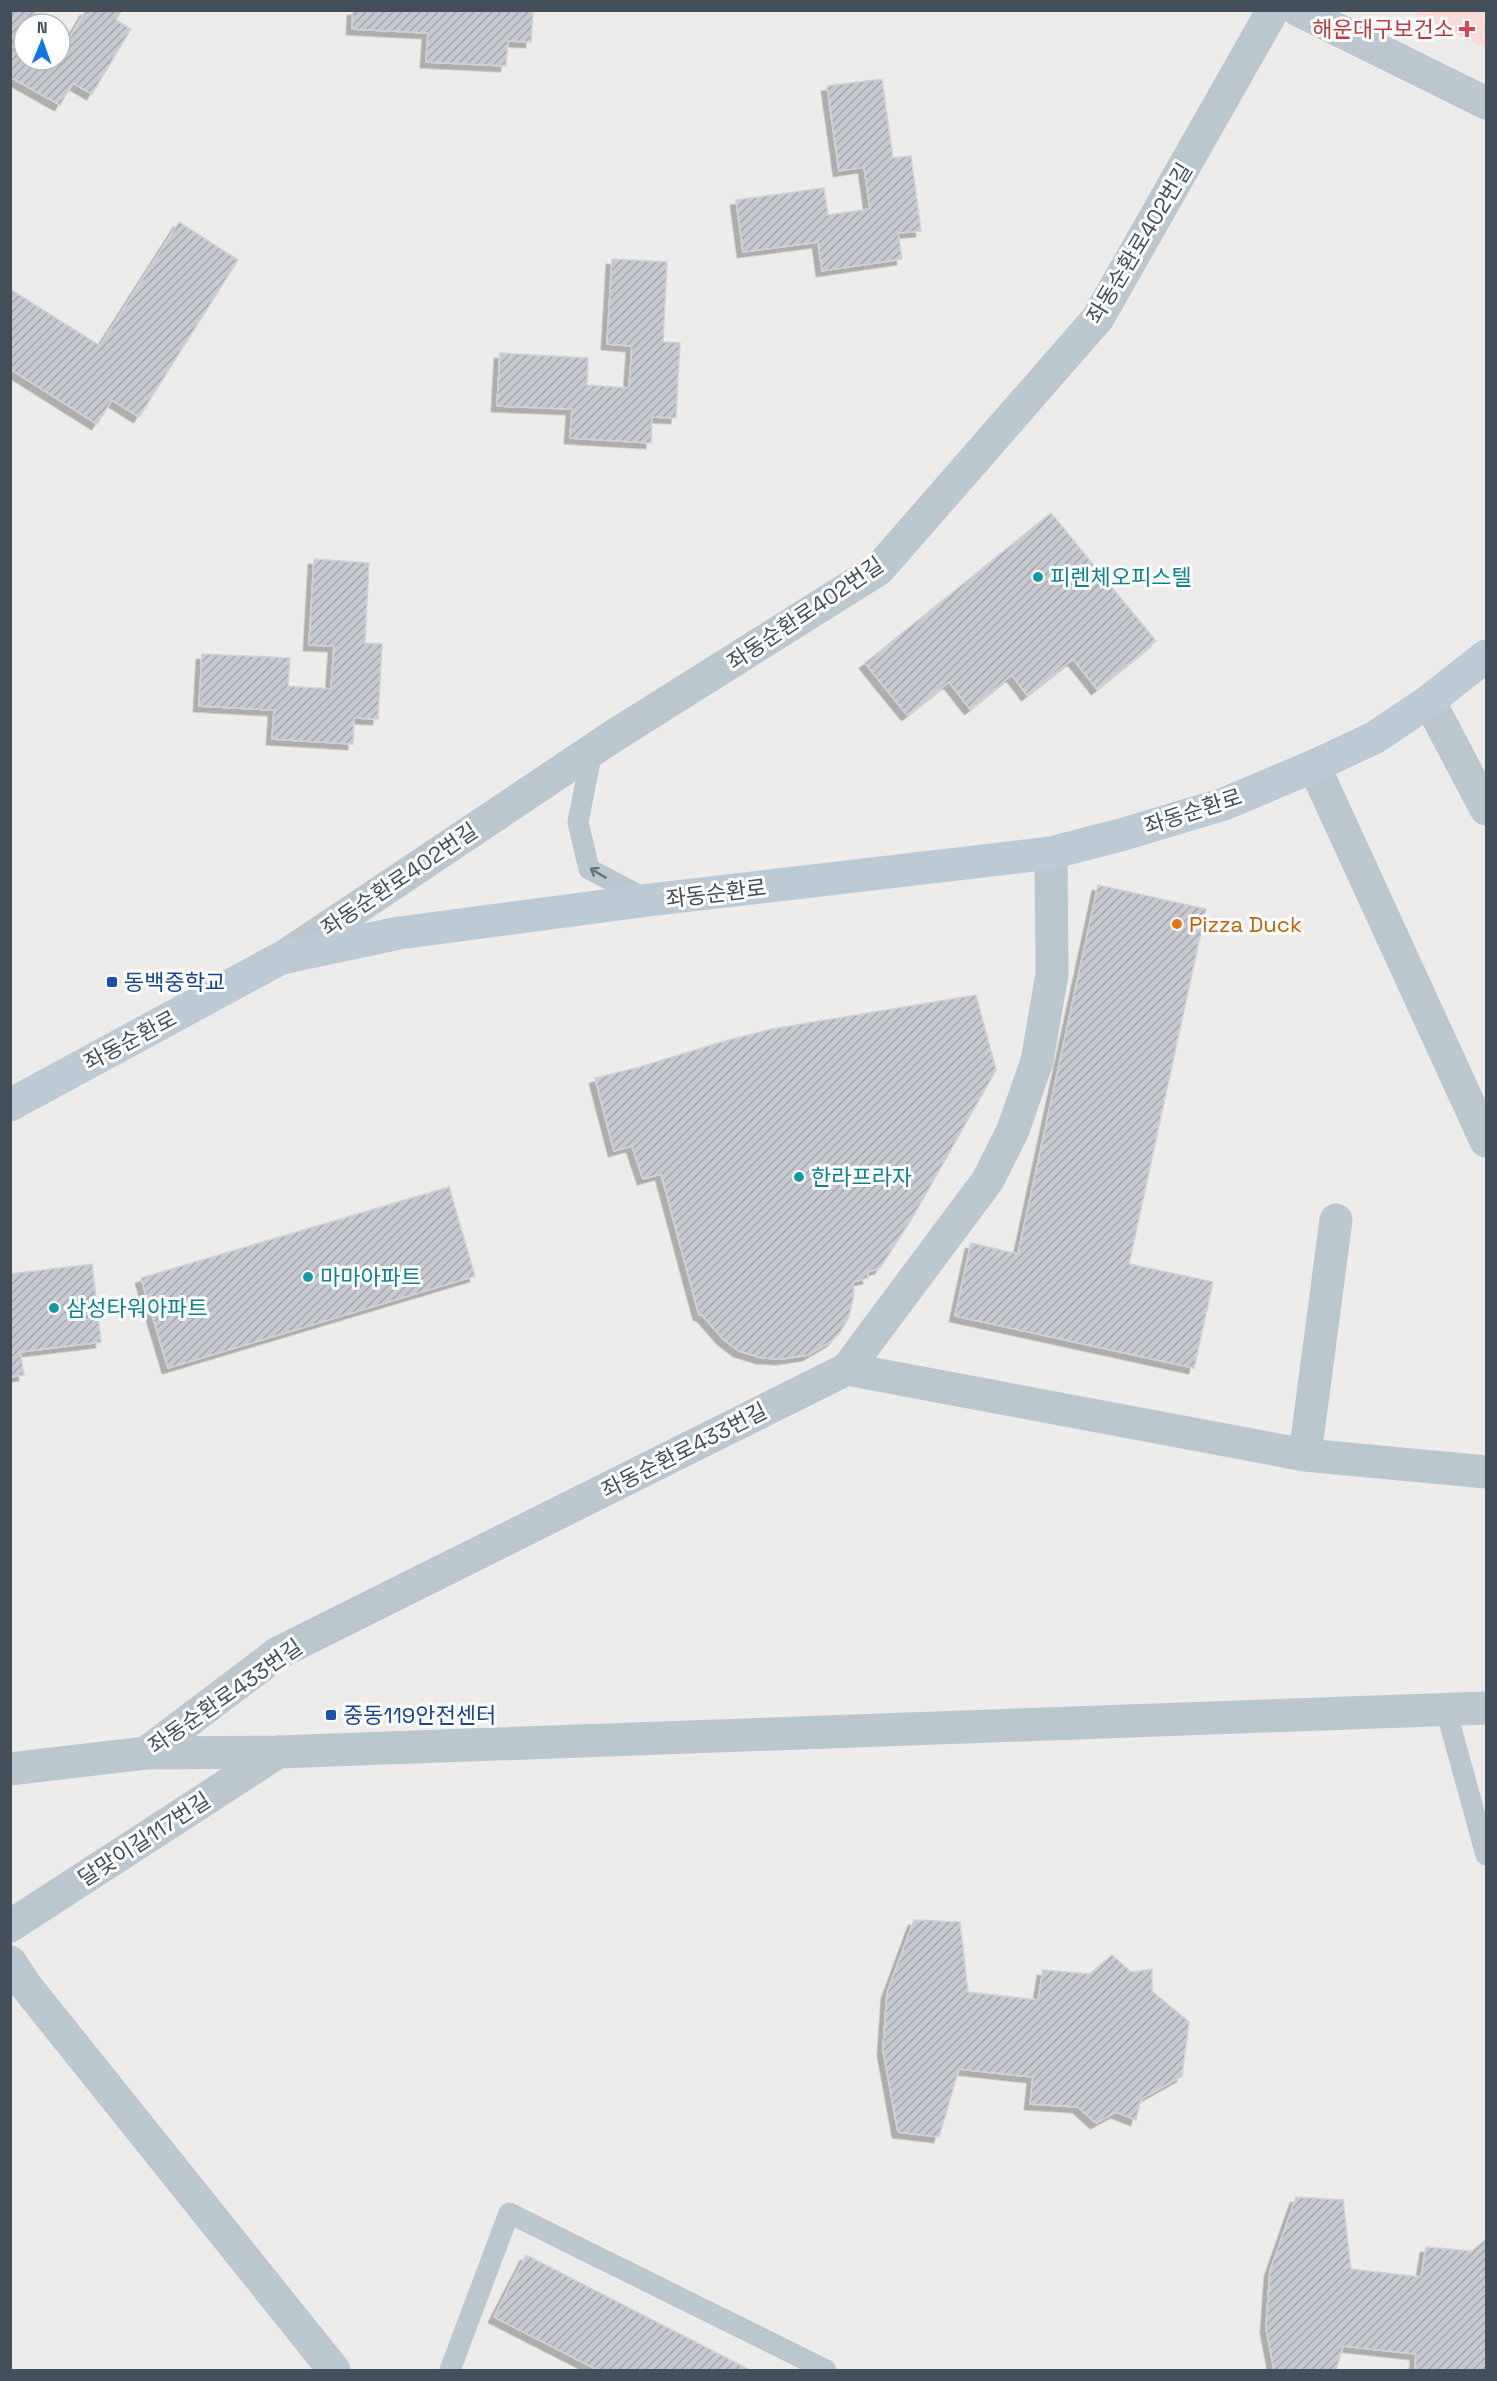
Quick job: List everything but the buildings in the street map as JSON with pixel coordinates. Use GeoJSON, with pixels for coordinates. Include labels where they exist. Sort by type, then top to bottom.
{"type":"FeatureCollection","features":[{"type":"Feature","properties":{"kind":"main road","name":"좌동순환로"},"geometry":{"type":"LineString","coordinates":[[10,1105],[281,958],[399,933],[649,900],[1051,853],[1224,804],[1374,738],[1429,701],[1486,656]]}},
{"type":"Feature","properties":{"kind":"street","name":"좌동순환로402번길"},"geometry":{"type":"LineString","coordinates":[[281,958],[592,751],[879,569],[1098,318],[1273,10]]}},
{"type":"Feature","properties":{"kind":"street"},"geometry":{"type":"LineString","coordinates":[[1298,10],[1486,103]]}},
{"type":"Feature","properties":{"kind":"street"},"geometry":{"type":"LineString","coordinates":[[1429,701],[1486,809]]}},
{"type":"Feature","properties":{"kind":"street"},"geometry":{"type":"LineString","coordinates":[[1314,766],[1486,1140]]}},
{"type":"Feature","properties":{"kind":"street","name":"좌동순환로433번길"},"geometry":{"type":"LineString","coordinates":[[10,1769],[146,1753],[278,1653],[847,1368],[988,1180],[1013,1130],[1037,1061],[1052,974],[1051,853]]}},
{"type":"Feature","properties":{"kind":"street"},"geometry":{"type":"LineString","coordinates":[[1305,1455],[1336,1220]]}},
{"type":"Feature","properties":{"kind":"street"},"geometry":{"type":"LineString","coordinates":[[847,1368],[1305,1455],[1486,1472]]}},
{"type":"Feature","properties":{"kind":"street"},"geometry":{"type":"LineString","coordinates":[[146,1753],[278,1752],[1486,1708]]}},
{"type":"Feature","properties":{"kind":"street","name":"달맞이길117번길"},"geometry":{"type":"LineString","coordinates":[[10,1926],[278,1752]]}},
{"type":"Feature","properties":{"kind":"street"},"geometry":{"type":"LineString","coordinates":[[10,1962],[26,1986],[334,2370]]}},
{"type":"Feature","properties":{"kind":"lane"},"geometry":{"type":"LineString","coordinates":[[592,751],[578,822],[589,869],[649,900]]}},
{"type":"Feature","properties":{"kind":"lane"},"geometry":{"type":"LineString","coordinates":[[1446,1710],[1486,1855]]}},
{"type":"Feature","properties":{"kind":"lane"},"geometry":{"type":"LineString","coordinates":[[450,2370],[509,2213],[826,2370]]}},
{"type":"Feature","properties":{"kind":"shaded area","name":"해운대구보건소"},"geometry":{"type":"Polygon","coordinates":[[[1409,11],[1486,11],[1486,48],[1409,11]]]}},
{"type":"Feature","properties":{"kind":"place","name":"해운대구보건소"},"geometry":{"type":"Point","coordinates":[1467,29]}},
{"type":"Feature","properties":{"kind":"place","name":"피렌체오피스텔"},"geometry":{"type":"Point","coordinates":[1038,577]}},
{"type":"Feature","properties":{"kind":"place","name":"Pizza Duck"},"geometry":{"type":"Point","coordinates":[1177,924]}},
{"type":"Feature","properties":{"kind":"place","name":"동백중학교"},"geometry":{"type":"Point","coordinates":[112,982]}},
{"type":"Feature","properties":{"kind":"place","name":"한라프라자"},"geometry":{"type":"Point","coordinates":[799,1177]}},
{"type":"Feature","properties":{"kind":"place","name":"마마아파트"},"geometry":{"type":"Point","coordinates":[308,1277]}},
{"type":"Feature","properties":{"kind":"place","name":"삼성타워아파트"},"geometry":{"type":"Point","coordinates":[54,1308]}},
{"type":"Feature","properties":{"kind":"place","name":"중동119안전센터"},"geometry":{"type":"Point","coordinates":[331,1715]}}]}
